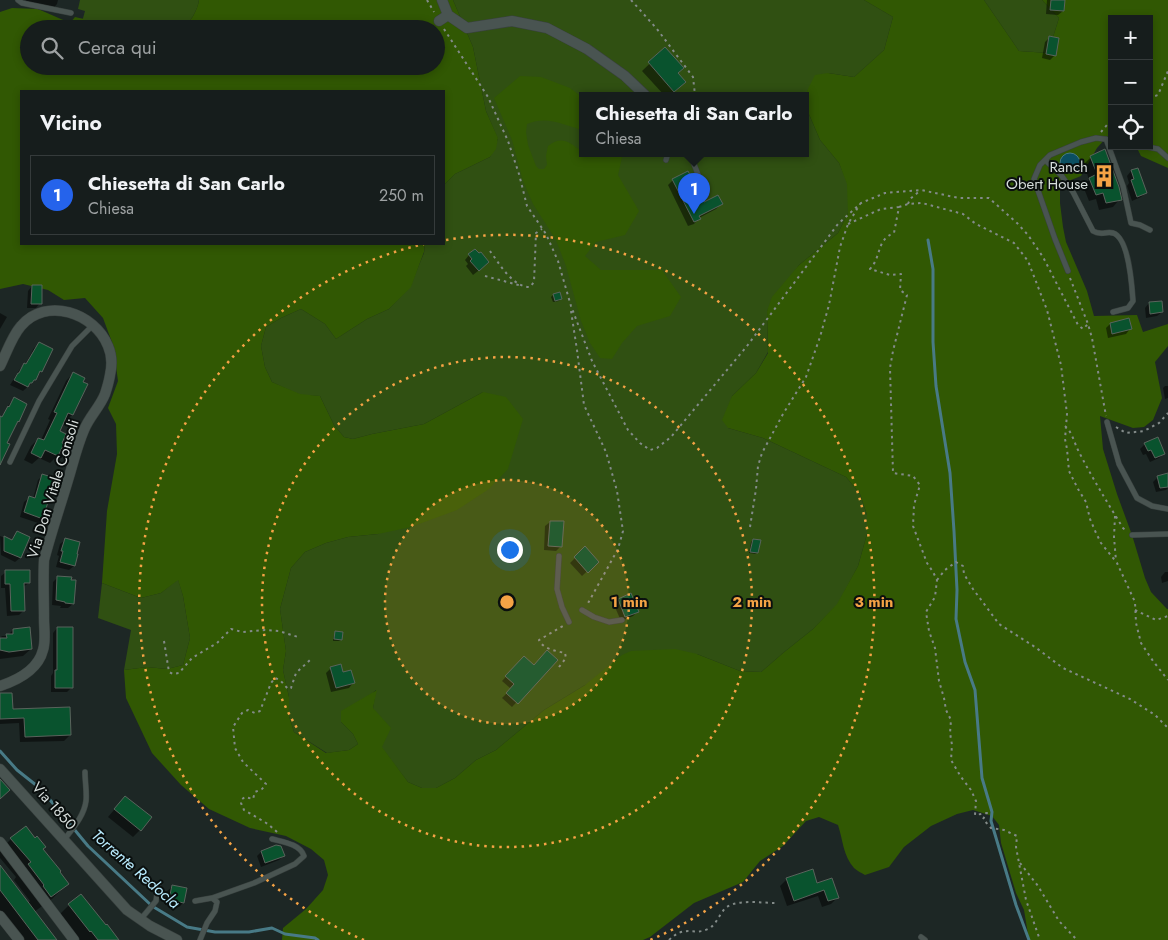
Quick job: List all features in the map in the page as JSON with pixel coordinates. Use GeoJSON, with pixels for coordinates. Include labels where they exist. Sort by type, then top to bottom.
{"type":"FeatureCollection","features":[{"type":"Feature","properties":{"kind":"street"},"geometry":{"type":"LineString","coordinates":[[442,0],[448,16],[467,28],[512,21],[547,28],[587,48],[626,76],[642,92]]}},
{"type":"Feature","properties":{"kind":"street"},"geometry":{"type":"LineString","coordinates":[[441,20],[448,16]]}},
{"type":"Feature","properties":{"kind":"street","name":"Via Don Vitale Consoli"},"geometry":{"type":"LineString","coordinates":[[0,366],[21,326],[34,316],[52,310],[62,310],[86,319],[103,336],[109,347],[111,360],[105,394],[83,432],[44,560],[45,638],[43,651],[29,672],[15,681],[0,686]]}},
{"type":"Feature","properties":{"kind":"street","name":"Via 1850"},"geometry":{"type":"LineString","coordinates":[[0,769],[66,837],[127,910],[144,916],[162,933],[177,940]]}},
{"type":"Feature","properties":{"kind":"street"},"geometry":{"type":"LineString","coordinates":[[0,842],[74,940]]}},
{"type":"Feature","properties":{"kind":"street"},"geometry":{"type":"LineString","coordinates":[[0,916],[19,940]]}},
{"type":"Feature","properties":{"kind":"lane"},"geometry":{"type":"LineString","coordinates":[[18,0],[22,3],[71,13]]}},
{"type":"Feature","properties":{"kind":"lane"},"geometry":{"type":"LineString","coordinates":[[1068,271],[1034,179],[1040,165],[1050,155],[1096,138],[1108,140]]}},
{"type":"Feature","properties":{"kind":"lane"},"geometry":{"type":"LineString","coordinates":[[1153,148],[1158,149],[1168,158]]}},
{"type":"Feature","properties":{"kind":"lane"},"geometry":{"type":"LineString","coordinates":[[1112,150],[1123,186],[1131,223],[1150,230]]}},
{"type":"Feature","properties":{"kind":"lane"},"geometry":{"type":"LineString","coordinates":[[690,157],[706,195]]}},
{"type":"Feature","properties":{"kind":"lane"},"geometry":{"type":"LineString","coordinates":[[1045,160],[1061,175],[1073,192],[1093,231],[1098,234],[1112,233],[1119,238],[1126,251],[1133,301],[1128,308],[1113,312]]}},
{"type":"Feature","properties":{"kind":"lane"},"geometry":{"type":"LineString","coordinates":[[10,462],[39,401],[72,346],[93,325]]}},
{"type":"Feature","properties":{"kind":"lane"},"geometry":{"type":"LineString","coordinates":[[1107,422],[1119,464],[1137,498],[1152,506],[1168,509]]}},
{"type":"Feature","properties":{"kind":"lane"},"geometry":{"type":"LineString","coordinates":[[1132,535],[1168,534]]}},
{"type":"Feature","properties":{"kind":"lane"},"geometry":{"type":"LineString","coordinates":[[559,556],[556,589],[562,607],[570,622]]}},
{"type":"Feature","properties":{"kind":"lane"},"geometry":{"type":"LineString","coordinates":[[582,610],[594,617],[609,622],[622,620]]}},
{"type":"Feature","properties":{"kind":"lane"},"geometry":{"type":"LineString","coordinates":[[66,837],[78,822],[86,802],[85,772]]}},
{"type":"Feature","properties":{"kind":"lane"},"geometry":{"type":"LineString","coordinates":[[195,901],[212,898],[254,883],[295,864],[304,856],[299,848],[272,839]]}},
{"type":"Feature","properties":{"kind":"lane"},"geometry":{"type":"LineString","coordinates":[[144,916],[156,901],[158,884]]}},
{"type":"Feature","properties":{"kind":"lane"},"geometry":{"type":"LineString","coordinates":[[201,939],[206,923],[215,911],[216,902],[212,898]]}},
{"type":"Feature","properties":{"kind":"path"},"geometry":{"type":"LineString","coordinates":[[631,0],[657,28],[693,77],[695,92]]}},
{"type":"Feature","properties":{"kind":"path"},"geometry":{"type":"LineString","coordinates":[[462,57],[488,97],[508,141],[519,174],[526,206],[546,234],[558,261],[571,306],[592,361],[628,430],[640,443],[650,450],[657,448],[671,437],[747,346],[838,224],[861,203],[885,193],[921,190],[959,198],[989,198],[1028,235],[1043,257],[1078,325],[1083,329],[1088,324]]}},
{"type":"Feature","properties":{"kind":"path"},"geometry":{"type":"LineString","coordinates":[[1153,97],[1158,95],[1168,71]]}},
{"type":"Feature","properties":{"kind":"path"},"geometry":{"type":"LineString","coordinates":[[1096,138],[1108,124]]}},
{"type":"Feature","properties":{"kind":"path"},"geometry":{"type":"LineString","coordinates":[[908,204],[910,199],[921,190]]}},
{"type":"Feature","properties":{"kind":"path"},"geometry":{"type":"LineString","coordinates":[[750,527],[758,466],[762,453],[806,377],[829,305],[840,247],[848,224],[861,203]]}},
{"type":"Feature","properties":{"kind":"path"},"geometry":{"type":"LineString","coordinates":[[848,224],[880,209],[922,203],[964,214],[976,224],[1014,243],[1028,261],[1047,310],[1061,364],[1067,414],[1065,439],[1070,471],[1078,490],[1086,502],[1096,533],[1116,563],[1134,602],[1136,623],[1141,643],[1168,680]]}},
{"type":"Feature","properties":{"kind":"path"},"geometry":{"type":"LineString","coordinates":[[899,207],[894,233],[887,236],[881,243],[876,260],[870,269],[890,274],[901,274],[900,290],[907,295],[890,368],[893,473],[913,476],[920,485],[914,505],[913,526],[926,563],[934,572],[936,580],[935,597],[926,612],[928,631],[935,648],[939,681],[946,710],[951,720],[950,733],[952,745],[950,760],[971,790],[976,801],[974,815],[986,813],[983,819],[991,828],[1004,830],[1017,836],[1016,847],[1026,900],[1040,940]]}},
{"type":"Feature","properties":{"kind":"path"},"geometry":{"type":"LineString","coordinates":[[484,276],[530,287],[534,282],[536,232],[542,229]]}},
{"type":"Feature","properties":{"kind":"path"},"geometry":{"type":"LineString","coordinates":[[490,251],[508,274],[524,287]]}},
{"type":"Feature","properties":{"kind":"path"},"geometry":{"type":"LineString","coordinates":[[1068,271],[1088,324],[1107,422],[1126,433],[1144,431],[1160,423],[1168,413]]}},
{"type":"Feature","properties":{"kind":"path"},"geometry":{"type":"LineString","coordinates":[[571,306],[584,405],[606,452],[617,491],[623,531],[618,549],[589,603],[582,610]]}},
{"type":"Feature","properties":{"kind":"path"},"geometry":{"type":"LineString","coordinates":[[1065,426],[1069,429],[1077,449],[1115,516],[1123,528],[1132,535]]}},
{"type":"Feature","properties":{"kind":"path"},"geometry":{"type":"LineString","coordinates":[[1115,516],[1116,563]]}},
{"type":"Feature","properties":{"kind":"path"},"geometry":{"type":"LineString","coordinates":[[936,580],[956,562],[963,566],[964,574],[973,589],[999,624],[1063,668],[1130,699],[1155,715],[1168,728]]}},
{"type":"Feature","properties":{"kind":"path"},"geometry":{"type":"LineString","coordinates":[[1135,610],[1156,620],[1168,616]]}},
{"type":"Feature","properties":{"kind":"path"},"geometry":{"type":"LineString","coordinates":[[559,667],[566,658],[565,653],[555,651],[540,644],[539,640],[570,622]]}},
{"type":"Feature","properties":{"kind":"path"},"geometry":{"type":"LineString","coordinates":[[164,641],[169,672],[173,674],[179,673],[192,658],[217,643],[231,629],[242,632],[279,631],[298,636]]}},
{"type":"Feature","properties":{"kind":"path"},"geometry":{"type":"LineString","coordinates":[[292,846],[268,824],[244,810],[241,804],[241,800],[245,797],[253,799],[255,792],[262,789],[266,784],[243,762],[235,748],[233,727],[242,713],[248,710],[255,713],[260,711],[271,683],[275,678],[280,680],[288,689],[291,688],[296,673],[310,660]]}},
{"type":"Feature","properties":{"kind":"path"},"geometry":{"type":"LineString","coordinates":[[1019,861],[1038,886],[1059,921],[1077,940]]}},
{"type":"Feature","properties":{"kind":"path"},"geometry":{"type":"LineString","coordinates":[[668,940],[684,930],[702,931],[710,928],[717,921],[726,906],[738,903],[775,903]]}},
{"type":"Feature","properties":{"kind":"green space"},"geometry":{"type":"Polygon","coordinates":[[[80,0],[199,0],[190,20],[82,20],[85,11],[78,9],[80,0]]]}},
{"type":"Feature","properties":{"kind":"green space"},"geometry":{"type":"Polygon","coordinates":[[[199,0],[453,0],[473,47],[486,111],[498,138],[496,149],[490,157],[455,174],[445,184],[445,90],[20,90],[20,245],[425,245],[411,287],[389,309],[367,319],[336,339],[325,324],[301,309],[266,327],[261,346],[265,367],[272,382],[300,394],[320,396],[334,425],[344,437],[353,439],[424,424],[483,392],[506,397],[523,419],[508,469],[489,489],[457,510],[411,527],[378,534],[348,537],[326,543],[305,552],[291,568],[280,609],[286,651],[283,670],[289,697],[289,716],[294,732],[326,753],[349,750],[358,744],[353,734],[341,722],[341,711],[377,690],[373,708],[391,728],[382,747],[408,782],[422,788],[436,788],[455,778],[476,760],[496,750],[544,710],[585,685],[622,655],[631,651],[675,649],[697,654],[740,671],[761,672],[813,629],[837,604],[858,566],[867,534],[867,515],[860,494],[846,477],[763,438],[728,428],[722,420],[732,396],[756,373],[768,353],[767,311],[772,297],[799,265],[838,233],[848,213],[847,184],[839,163],[820,140],[809,114],[809,92],[807,91],[815,75],[828,73],[854,77],[884,50],[893,17],[864,0],[984,0],[1019,51],[1048,53],[1059,18],[1042,0],[1168,0],[1168,168],[1141,156],[1138,150],[1153,150],[1153,15],[1108,15],[1108,139],[1106,138],[1097,148],[1081,176],[1071,180],[1060,189],[1060,203],[1066,242],[1087,291],[1094,316],[1137,315],[1143,332],[1168,324],[1168,346],[1155,362],[1162,398],[1153,420],[1144,427],[1133,428],[1100,416],[1103,449],[1145,578],[1151,592],[1168,609],[1168,940],[1029,940],[1024,910],[1016,893],[1001,843],[999,825],[992,816],[973,810],[957,814],[931,826],[904,847],[889,867],[865,875],[850,863],[838,825],[819,817],[806,821],[783,846],[760,861],[743,882],[694,903],[650,937],[643,940],[282,940],[283,928],[306,909],[323,890],[328,875],[324,860],[311,849],[286,836],[250,828],[209,809],[181,785],[152,753],[126,698],[124,670],[147,667],[167,669],[183,665],[190,638],[183,596],[178,580],[161,593],[141,598],[102,583],[107,511],[117,454],[116,424],[108,408],[118,381],[113,345],[103,318],[85,298],[64,300],[48,290],[23,284],[0,289],[0,12],[12,8],[38,9],[63,20],[20,20],[20,75],[445,75],[445,20],[190,20],[199,0]]]}},
{"type":"Feature","properties":{"kind":"green space"},"geometry":{"type":"Polygon","coordinates":[[[453,0],[864,0],[893,17],[884,50],[854,77],[828,73],[807,92],[579,92],[579,157],[809,157],[809,114],[820,140],[839,163],[848,184],[848,213],[838,233],[799,265],[767,311],[768,352],[756,373],[732,396],[728,428],[763,438],[846,477],[860,494],[867,515],[867,534],[858,566],[838,604],[813,629],[761,672],[740,671],[697,654],[585,685],[544,710],[496,750],[476,760],[455,778],[436,788],[422,788],[408,782],[381,747],[373,708],[376,690],[341,722],[353,734],[358,744],[349,750],[327,753],[294,732],[289,716],[289,697],[283,670],[286,651],[280,609],[291,568],[305,552],[326,543],[348,537],[378,534],[483,392],[424,424],[353,439],[344,437],[334,425],[320,396],[300,395],[272,382],[265,367],[261,346],[266,327],[301,309],[325,324],[336,339],[367,319],[389,309],[410,287],[424,253],[425,245],[445,245],[445,184],[455,174],[490,157],[498,139],[486,111],[473,47],[453,0]]]}},
{"type":"Feature","properties":{"kind":"green space"},"geometry":{"type":"Polygon","coordinates":[[[984,0],[1042,0],[1059,18],[1048,53],[1019,51],[984,0]]]}},
{"type":"Feature","properties":{"kind":"green space"},"geometry":{"type":"Polygon","coordinates":[[[75,17],[84,19],[72,20],[75,17]]]}},
{"type":"Feature","properties":{"kind":"green space"},"geometry":{"type":"Polygon","coordinates":[[[520,76],[541,77],[570,88],[579,95],[579,129],[541,120],[527,124],[528,145],[539,169],[544,169],[547,165],[548,146],[561,140],[579,149],[579,157],[622,157],[618,175],[639,211],[625,235],[596,242],[585,256],[601,270],[662,270],[681,297],[670,316],[637,326],[622,343],[612,359],[600,358],[590,343],[581,321],[566,266],[556,240],[533,204],[523,181],[512,140],[494,98],[520,76]]]}},
{"type":"Feature","properties":{"kind":"green space"},"geometry":{"type":"Polygon","coordinates":[[[178,579],[183,596],[190,638],[183,665],[167,669],[147,667],[124,670],[131,630],[98,618],[102,583],[141,598],[161,593],[178,579]]]}},
{"type":"Feature","properties":{"kind":"water"},"geometry":{"type":"Polygon","coordinates":[[[1070,153],[1077,156],[1080,163],[1077,170],[1070,173],[1063,170],[1060,163],[1063,156],[1070,153]]]}},
{"type":"Feature","properties":{"kind":"building"},"geometry":{"type":"Polygon","coordinates":[[[1051,0],[1065,0],[1064,11],[1050,10],[1051,0]]]}},
{"type":"Feature","properties":{"kind":"building"},"geometry":{"type":"Polygon","coordinates":[[[1049,36],[1059,38],[1056,56],[1046,54],[1049,36]]]}},
{"type":"Feature","properties":{"kind":"building"},"geometry":{"type":"Polygon","coordinates":[[[665,47],[684,68],[678,73],[686,82],[674,92],[648,62],[665,47]]]}},
{"type":"Feature","properties":{"kind":"building","name":"Ranch Obert House"},"geometry":{"type":"Polygon","coordinates":[[[1105,149],[1122,200],[1106,203],[1103,193],[1096,195],[1089,178],[1097,174],[1090,156],[1105,149]]]}},
{"type":"Feature","properties":{"kind":"building"},"geometry":{"type":"Polygon","coordinates":[[[1138,168],[1147,193],[1137,197],[1131,180],[1134,179],[1131,170],[1138,168]]]}},
{"type":"Feature","properties":{"kind":"building"},"geometry":{"type":"Polygon","coordinates":[[[688,171],[704,202],[718,195],[723,204],[699,216],[701,219],[694,222],[672,179],[688,171]]]}},
{"type":"Feature","properties":{"kind":"building"},"geometry":{"type":"Polygon","coordinates":[[[475,249],[479,253],[481,252],[489,262],[479,271],[470,261],[472,259],[468,254],[475,249]]]}},
{"type":"Feature","properties":{"kind":"building"},"geometry":{"type":"Polygon","coordinates":[[[32,285],[42,285],[42,304],[31,304],[32,285]]]}},
{"type":"Feature","properties":{"kind":"building"},"geometry":{"type":"Polygon","coordinates":[[[560,292],[562,299],[555,301],[553,294],[560,292]]]}},
{"type":"Feature","properties":{"kind":"building"},"geometry":{"type":"Polygon","coordinates":[[[1162,301],[1163,312],[1150,314],[1149,302],[1162,301]]]}},
{"type":"Feature","properties":{"kind":"building"},"geometry":{"type":"Polygon","coordinates":[[[1129,318],[1132,329],[1112,334],[1110,323],[1129,318]]]}},
{"type":"Feature","properties":{"kind":"building"},"geometry":{"type":"Polygon","coordinates":[[[39,342],[53,349],[42,372],[40,371],[36,380],[30,383],[28,387],[14,380],[39,342]]]}},
{"type":"Feature","properties":{"kind":"building"},"geometry":{"type":"Polygon","coordinates":[[[73,372],[85,378],[83,382],[88,384],[73,415],[68,413],[60,431],[66,434],[62,443],[64,444],[58,456],[45,450],[41,458],[31,453],[38,438],[44,440],[57,413],[54,412],[73,372]]]}},
{"type":"Feature","properties":{"kind":"building"},"geometry":{"type":"Polygon","coordinates":[[[14,397],[27,404],[7,443],[10,444],[0,465],[0,416],[2,417],[14,397]]]}},
{"type":"Feature","properties":{"kind":"building"},"geometry":{"type":"Polygon","coordinates":[[[1158,437],[1165,454],[1155,458],[1151,450],[1148,451],[1144,443],[1158,437]]]}},
{"type":"Feature","properties":{"kind":"building"},"geometry":{"type":"Polygon","coordinates":[[[1168,473],[1168,487],[1160,488],[1157,476],[1168,473]]]}},
{"type":"Feature","properties":{"kind":"building"},"geometry":{"type":"Polygon","coordinates":[[[42,474],[55,478],[43,519],[24,512],[29,496],[35,498],[42,474]]]}},
{"type":"Feature","properties":{"kind":"building"},"geometry":{"type":"Polygon","coordinates":[[[550,521],[564,521],[562,547],[548,546],[550,521]]]}},
{"type":"Feature","properties":{"kind":"building"},"geometry":{"type":"Polygon","coordinates":[[[17,531],[30,537],[21,558],[4,551],[4,536],[12,540],[17,531]]]}},
{"type":"Feature","properties":{"kind":"building"},"geometry":{"type":"Polygon","coordinates":[[[65,538],[80,542],[75,566],[60,562],[65,538]]]}},
{"type":"Feature","properties":{"kind":"building"},"geometry":{"type":"Polygon","coordinates":[[[753,539],[761,540],[758,553],[750,552],[753,539]]]}},
{"type":"Feature","properties":{"kind":"building"},"geometry":{"type":"Polygon","coordinates":[[[585,546],[599,562],[588,573],[574,557],[585,546]]]}},
{"type":"Feature","properties":{"kind":"building"},"geometry":{"type":"Polygon","coordinates":[[[5,570],[30,570],[30,583],[24,583],[25,611],[11,611],[10,584],[5,584],[5,570]]]}},
{"type":"Feature","properties":{"kind":"building"},"geometry":{"type":"Polygon","coordinates":[[[57,576],[72,577],[71,580],[76,580],[74,604],[56,600],[57,576]]]}},
{"type":"Feature","properties":{"kind":"building"},"geometry":{"type":"Polygon","coordinates":[[[631,593],[639,612],[625,617],[618,599],[631,593]]]}},
{"type":"Feature","properties":{"kind":"building"},"geometry":{"type":"Polygon","coordinates":[[[30,627],[32,649],[9,652],[0,650],[0,638],[7,638],[6,634],[13,634],[13,629],[30,627]]]}},
{"type":"Feature","properties":{"kind":"building"},"geometry":{"type":"Polygon","coordinates":[[[57,627],[73,627],[73,688],[55,688],[57,627]]]}},
{"type":"Feature","properties":{"kind":"building"},"geometry":{"type":"Polygon","coordinates":[[[335,631],[343,632],[342,640],[334,639],[335,631]]]}},
{"type":"Feature","properties":{"kind":"building"},"geometry":{"type":"Polygon","coordinates":[[[547,650],[558,660],[518,704],[506,693],[514,684],[505,676],[524,656],[534,665],[547,650]]]}},
{"type":"Feature","properties":{"kind":"building"},"geometry":{"type":"Polygon","coordinates":[[[341,664],[343,672],[351,670],[355,683],[336,688],[330,667],[341,664]]]}},
{"type":"Feature","properties":{"kind":"building"},"geometry":{"type":"Polygon","coordinates":[[[0,693],[12,693],[13,709],[70,707],[71,735],[25,737],[24,718],[0,719],[0,693]]]}},
{"type":"Feature","properties":{"kind":"building"},"geometry":{"type":"Polygon","coordinates":[[[0,779],[10,790],[0,799],[0,779]]]}},
{"type":"Feature","properties":{"kind":"building"},"geometry":{"type":"Polygon","coordinates":[[[125,796],[152,817],[141,831],[114,809],[125,796]]]}},
{"type":"Feature","properties":{"kind":"building"},"geometry":{"type":"Polygon","coordinates":[[[26,826],[35,838],[37,836],[46,847],[43,849],[69,884],[51,897],[28,864],[31,862],[10,838],[26,826]]]}},
{"type":"Feature","properties":{"kind":"building"},"geometry":{"type":"Polygon","coordinates":[[[276,845],[281,846],[285,856],[265,863],[261,851],[276,845]]]}},
{"type":"Feature","properties":{"kind":"building"},"geometry":{"type":"Polygon","coordinates":[[[0,865],[57,940],[38,940],[0,890],[0,865]]]}},
{"type":"Feature","properties":{"kind":"building"},"geometry":{"type":"Polygon","coordinates":[[[813,869],[817,883],[832,878],[839,898],[828,901],[824,890],[794,901],[786,878],[813,869]]]}},
{"type":"Feature","properties":{"kind":"building"},"geometry":{"type":"Polygon","coordinates":[[[172,885],[187,888],[184,903],[169,900],[172,885]]]}},
{"type":"Feature","properties":{"kind":"building"},"geometry":{"type":"Polygon","coordinates":[[[81,894],[119,940],[98,940],[90,932],[68,904],[81,894]]]}},
{"type":"Feature","properties":{"kind":"waterway"},"geometry":{"type":"LineString","coordinates":[[928,240],[933,269],[933,342],[936,386],[950,473],[957,590],[956,619],[965,662],[975,690],[982,778],[992,812],[991,821],[1016,905],[1029,940]]}},
{"type":"Feature","properties":{"kind":"waterway","name":"Torrente Redocla"},"geometry":{"type":"LineString","coordinates":[[0,751],[17,770],[41,789],[88,846],[152,906],[187,927],[215,932],[249,932],[272,928],[285,934],[318,940]]}},
{"type":"Feature","properties":{"kind":"place","name":"Ranch Obert House"},"geometry":{"type":"Point","coordinates":[1104,176]}},
{"type":"Feature","properties":{"kind":"place","name":"Chiesetta di San Carlo"},"geometry":{"type":"Point","coordinates":[694,214]}}]}
